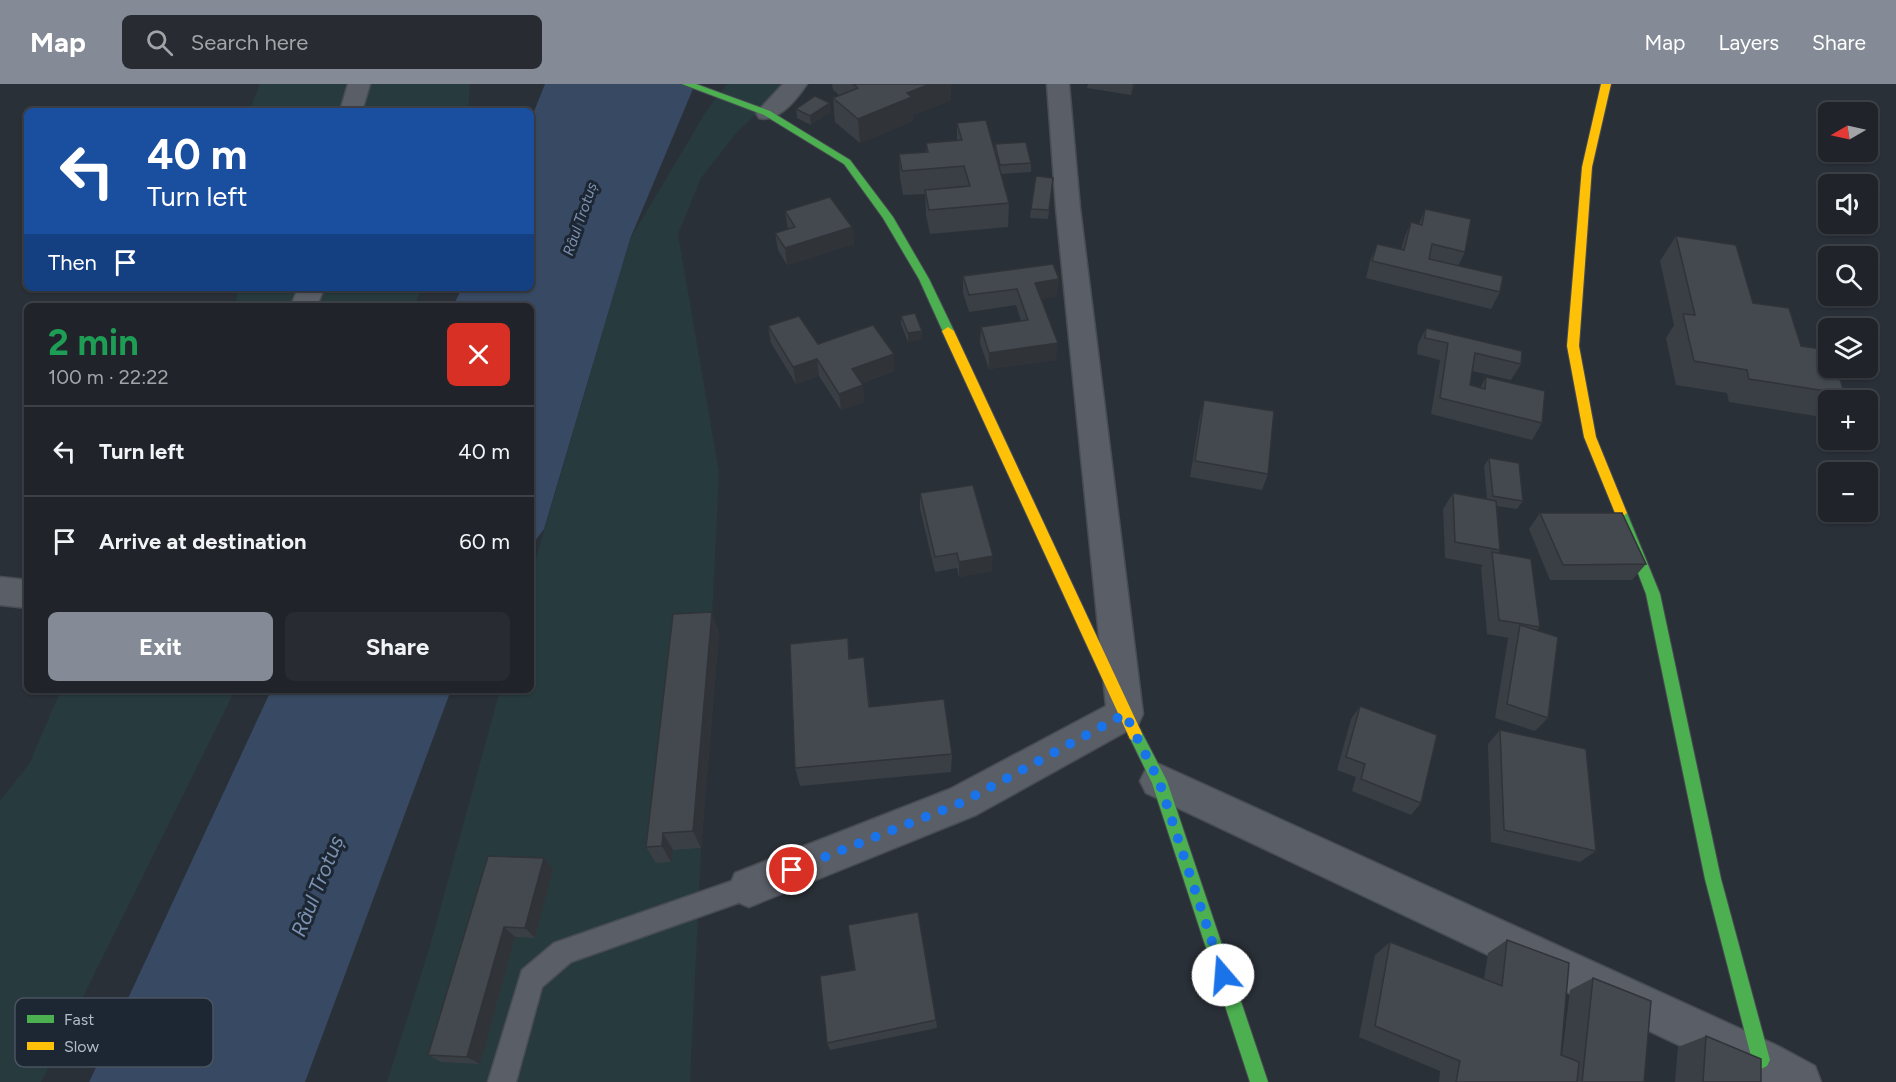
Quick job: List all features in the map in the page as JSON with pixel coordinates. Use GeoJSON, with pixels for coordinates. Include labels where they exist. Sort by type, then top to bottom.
{"type":"FeatureCollection","features":[{"type":"Feature","properties":{"kind":"street"},"geometry":{"type":"LineString","coordinates":[[352,108],[359,84]]}},
{"type":"Feature","properties":{"kind":"street"},"geometry":{"type":"LineString","coordinates":[[687,84],[767,113],[847,162],[888,217],[924,279],[1125,714],[1159,781],[1259,1082]]}},
{"type":"Feature","properties":{"kind":"street"},"geometry":{"type":"LineString","coordinates":[[767,113],[796,84]]}},
{"type":"Feature","properties":{"kind":"street"},"geometry":{"type":"LineString","coordinates":[[1058,84],[1068,208],[1125,714]]}},
{"type":"Feature","properties":{"kind":"street"},"geometry":{"type":"LineString","coordinates":[[1606,84],[1587,167],[1573,346],[1590,436],[1653,594],[1713,879],[1761,1060]]}},
{"type":"Feature","properties":{"kind":"street"},"geometry":{"type":"LineString","coordinates":[[0,591],[24,594]]}},
{"type":"Feature","properties":{"kind":"street"},"geometry":{"type":"LineString","coordinates":[[749,887],[963,802],[1125,714]]}},
{"type":"Feature","properties":{"kind":"street"},"geometry":{"type":"LineString","coordinates":[[1159,781],[1761,1060],[1799,1082]]}},
{"type":"Feature","properties":{"kind":"lane"},"geometry":{"type":"LineString","coordinates":[[502,1082],[531,979],[563,952],[749,887]]}},
{"type":"Feature","properties":{"kind":"green space"},"geometry":{"type":"Polygon","coordinates":[[[260,84],[470,84],[468,108],[250,108],[260,84]]]}},
{"type":"Feature","properties":{"kind":"green space"},"geometry":{"type":"Polygon","coordinates":[[[727,84],[789,84],[737,132],[701,178],[678,234],[719,472],[690,1082],[387,1082],[430,946],[499,693],[534,693],[534,565],[630,239],[707,110],[727,84]]]}},
{"type":"Feature","properties":{"kind":"green space"},"geometry":{"type":"Polygon","coordinates":[[[238,291],[421,291],[415,303],[236,303],[238,291]]]}},
{"type":"Feature","properties":{"kind":"green space"},"geometry":{"type":"Polygon","coordinates":[[[60,693],[234,693],[83,998],[15,998],[15,1067],[48,1067],[41,1082],[0,1082],[0,801],[29,764],[60,693]]]}},
{"type":"Feature","properties":{"kind":"water","name":"Râul Trotuș"},"geometry":{"type":"Polygon","coordinates":[[[545,84],[695,84],[630,239],[544,529],[534,542],[534,303],[454,303],[460,291],[534,291],[534,112],[545,84]]]}},
{"type":"Feature","properties":{"kind":"water","name":"Râul Trotuș"},"geometry":{"type":"Polygon","coordinates":[[[270,693],[450,693],[305,1082],[89,1082],[96,1067],[213,1067],[213,998],[128,998],[270,693]]]}},
{"type":"Feature","properties":{"kind":"pier"},"geometry":{"type":"Polygon","coordinates":[[[267,693],[270,693],[128,998],[125,998],[267,693]]]}},
{"type":"Feature","properties":{"kind":"pier"},"geometry":{"type":"Polygon","coordinates":[[[93,1067],[96,1067],[89,1082],[86,1082],[93,1067]]]}},
{"type":"Feature","properties":{"kind":"building"},"geometry":{"type":"Polygon","coordinates":[[[853,84],[930,84],[907,93],[912,97],[858,119],[833,98],[858,88],[853,84]]]}},
{"type":"Feature","properties":{"kind":"building"},"geometry":{"type":"Polygon","coordinates":[[[815,96],[830,103],[810,116],[796,109],[815,96]]]}},
{"type":"Feature","properties":{"kind":"building"},"geometry":{"type":"Polygon","coordinates":[[[986,120],[1009,203],[929,210],[925,190],[970,186],[964,166],[902,171],[899,154],[928,152],[926,143],[962,140],[957,123],[986,120]]]}},
{"type":"Feature","properties":{"kind":"building"},"geometry":{"type":"Polygon","coordinates":[[[1026,142],[1031,163],[1000,165],[995,144],[1026,142]]]}},
{"type":"Feature","properties":{"kind":"building"},"geometry":{"type":"Polygon","coordinates":[[[1036,176],[1053,178],[1049,210],[1031,209],[1036,176]]]}},
{"type":"Feature","properties":{"kind":"building"},"geometry":{"type":"Polygon","coordinates":[[[830,197],[852,227],[785,248],[775,233],[795,227],[785,211],[830,197]]]}},
{"type":"Feature","properties":{"kind":"building"},"geometry":{"type":"Polygon","coordinates":[[[1425,209],[1471,219],[1465,252],[1432,244],[1429,259],[1503,276],[1500,292],[1372,261],[1377,244],[1404,250],[1411,222],[1422,225],[1425,209]]]}},
{"type":"Feature","properties":{"kind":"building"},"geometry":{"type":"Polygon","coordinates":[[[1676,236],[1736,245],[1753,303],[1789,308],[1801,346],[1818,349],[1818,378],[1839,378],[1844,390],[1819,390],[1749,379],[1747,370],[1694,361],[1683,314],[1695,315],[1676,236]]]}},
{"type":"Feature","properties":{"kind":"building"},"geometry":{"type":"Polygon","coordinates":[[[1053,264],[1059,279],[1035,283],[1058,343],[989,353],[981,327],[1028,320],[1017,289],[969,295],[963,276],[1053,264]]]}},
{"type":"Feature","properties":{"kind":"building"},"geometry":{"type":"Polygon","coordinates":[[[915,313],[922,331],[908,333],[901,316],[915,313]]]}},
{"type":"Feature","properties":{"kind":"building"},"geometry":{"type":"Polygon","coordinates":[[[799,316],[818,344],[873,325],[894,354],[852,369],[863,385],[839,394],[817,359],[793,367],[768,326],[799,316]]]}},
{"type":"Feature","properties":{"kind":"building"},"geometry":{"type":"Polygon","coordinates":[[[1426,328],[1522,351],[1521,364],[1475,353],[1470,385],[1485,389],[1486,377],[1545,391],[1542,423],[1440,398],[1448,343],[1425,338],[1426,328]]]}},
{"type":"Feature","properties":{"kind":"building"},"geometry":{"type":"Polygon","coordinates":[[[1204,400],[1274,411],[1268,474],[1195,461],[1204,400]]]}},
{"type":"Feature","properties":{"kind":"building"},"geometry":{"type":"Polygon","coordinates":[[[1489,458],[1519,463],[1523,501],[1493,496],[1489,458]]]}},
{"type":"Feature","properties":{"kind":"building"},"geometry":{"type":"Polygon","coordinates":[[[973,485],[993,556],[959,562],[957,553],[935,557],[920,493],[973,485]]]}},
{"type":"Feature","properties":{"kind":"building"},"geometry":{"type":"Polygon","coordinates":[[[1453,493],[1496,501],[1500,550],[1455,542],[1453,493]]]}},
{"type":"Feature","properties":{"kind":"building"},"geometry":{"type":"Polygon","coordinates":[[[1540,513],[1622,513],[1646,564],[1563,565],[1540,513]]]}},
{"type":"Feature","properties":{"kind":"building"},"geometry":{"type":"Polygon","coordinates":[[[1492,552],[1531,559],[1540,627],[1499,620],[1492,552]]]}},
{"type":"Feature","properties":{"kind":"building"},"geometry":{"type":"Polygon","coordinates":[[[712,612],[693,831],[663,833],[662,846],[646,847],[673,614],[712,612]]]}},
{"type":"Feature","properties":{"kind":"building"},"geometry":{"type":"Polygon","coordinates":[[[1520,625],[1558,637],[1548,718],[1507,704],[1520,625]]]}},
{"type":"Feature","properties":{"kind":"building"},"geometry":{"type":"Polygon","coordinates":[[[848,638],[849,659],[864,657],[869,707],[944,699],[952,754],[795,768],[790,644],[848,638]]]}},
{"type":"Feature","properties":{"kind":"building"},"geometry":{"type":"Polygon","coordinates":[[[1360,706],[1437,735],[1421,803],[1361,779],[1365,764],[1346,757],[1360,706]]]}},
{"type":"Feature","properties":{"kind":"building"},"geometry":{"type":"Polygon","coordinates":[[[1500,730],[1586,749],[1596,851],[1504,830],[1500,730]]]}},
{"type":"Feature","properties":{"kind":"building"},"geometry":{"type":"Polygon","coordinates":[[[488,856],[544,858],[525,928],[504,927],[467,1057],[428,1055],[488,856]]]}},
{"type":"Feature","properties":{"kind":"building"},"geometry":{"type":"Polygon","coordinates":[[[918,912],[936,1020],[827,1043],[820,976],[855,970],[848,925],[918,912]]]}},
{"type":"Feature","properties":{"kind":"building"},"geometry":{"type":"Polygon","coordinates":[[[1507,940],[1569,963],[1561,1055],[1579,1062],[1577,1082],[1456,1082],[1460,1061],[1375,1026],[1390,942],[1502,986],[1507,940]]]}},
{"type":"Feature","properties":{"kind":"building"},"geometry":{"type":"Polygon","coordinates":[[[1593,978],[1651,1001],[1644,1082],[1582,1082],[1593,978]]]}},
{"type":"Feature","properties":{"kind":"building"},"geometry":{"type":"Polygon","coordinates":[[[1706,1036],[1761,1059],[1761,1082],[1703,1082],[1706,1036]]]}},
{"type":"Feature","properties":{"kind":"traffic: fast"},"geometry":{"type":"LineString","coordinates":[[687,84],[767,113],[847,162],[888,217],[924,279],[948,331]]}},
{"type":"Feature","properties":{"kind":"traffic: fast"},"geometry":{"type":"LineString","coordinates":[[1621,513],[1653,594],[1713,879],[1761,1060]]}},
{"type":"Feature","properties":{"kind":"traffic: fast"},"geometry":{"type":"LineString","coordinates":[[1135,734],[1159,781],[1259,1082]]}},
{"type":"Feature","properties":{"kind":"traffic: slow"},"geometry":{"type":"LineString","coordinates":[[1606,84],[1587,167],[1573,346],[1590,437],[1621,513]]}},
{"type":"Feature","properties":{"kind":"traffic: slow"},"geometry":{"type":"LineString","coordinates":[[948,331],[1135,734]]}},
{"type":"Feature","properties":{"kind":"route"},"geometry":{"type":"LineString","coordinates":[[792,870],[963,802],[1125,714],[1159,781],[1223,975]]}}]}
